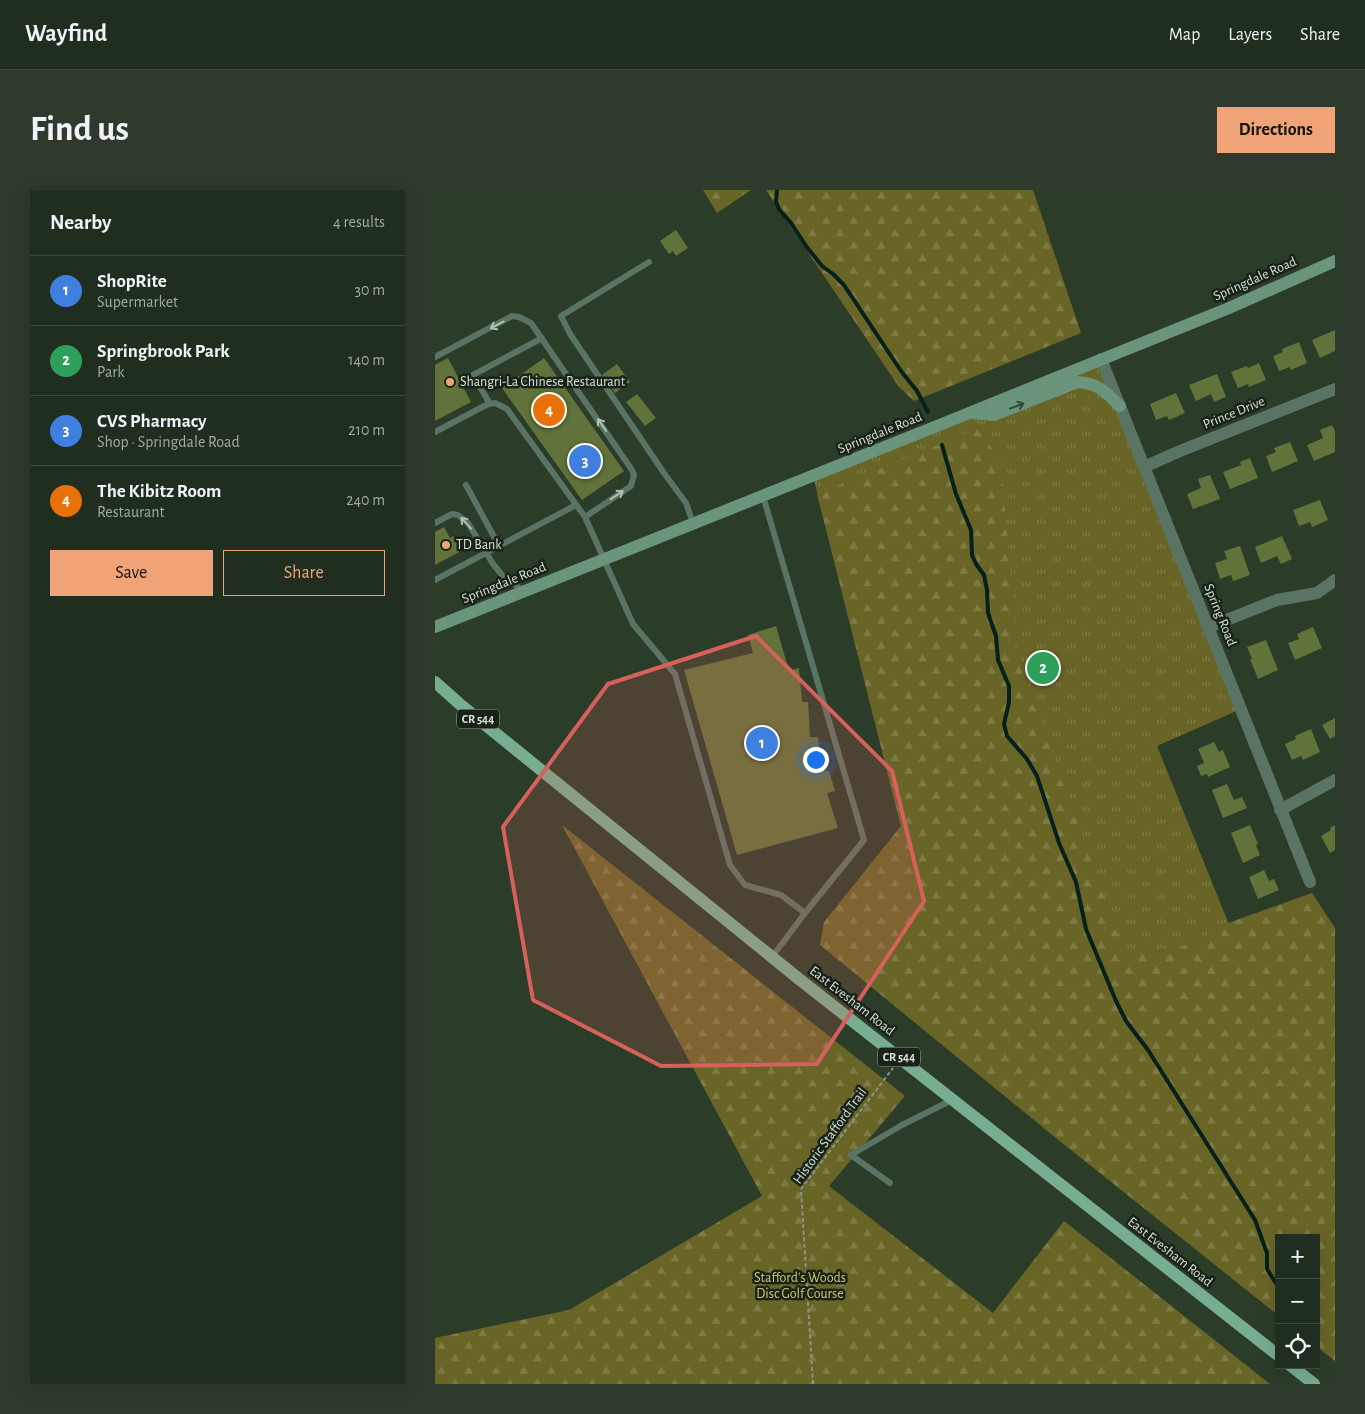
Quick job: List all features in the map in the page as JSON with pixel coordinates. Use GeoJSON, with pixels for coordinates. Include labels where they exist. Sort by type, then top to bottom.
{"type":"FeatureCollection","features":[{"type":"Feature","properties":{"kind":"main road","name":"Springdale Road"},"geometry":{"type":"LineString","coordinates":[[435,627],[1224,310],[1335,262]]}},
{"type":"Feature","properties":{"kind":"main road"},"geometry":{"type":"LineString","coordinates":[[970,413],[994,415],[1078,382],[1091,383],[1102,389],[1120,406]]}},
{"type":"Feature","properties":{"kind":"main road","name":"East Evesham Road"},"geometry":{"type":"LineString","coordinates":[[435,682],[462,706],[772,957],[1275,1353]]}},
{"type":"Feature","properties":{"kind":"main road"},"geometry":{"type":"LineString","coordinates":[[1295,1369],[1314,1384]]}},
{"type":"Feature","properties":{"kind":"street","name":"Spring Road"},"geometry":{"type":"LineString","coordinates":[[1101,359],[1310,882]]}},
{"type":"Feature","properties":{"kind":"street","name":"Prince Drive"},"geometry":{"type":"LineString","coordinates":[[1145,467],[1180,451],[1335,389]]}},
{"type":"Feature","properties":{"kind":"street"},"geometry":{"type":"LineString","coordinates":[[1209,628],[1277,600],[1317,593],[1335,580]]}},
{"type":"Feature","properties":{"kind":"street"},"geometry":{"type":"LineString","coordinates":[[1281,810],[1335,780]]}},
{"type":"Feature","properties":{"kind":"lane"},"geometry":{"type":"LineString","coordinates":[[649,262],[561,316],[570,334],[686,503],[693,523]]}},
{"type":"Feature","properties":{"kind":"lane"},"geometry":{"type":"LineString","coordinates":[[435,357],[512,316],[531,323],[634,475],[631,486],[585,517]]}},
{"type":"Feature","properties":{"kind":"lane"},"geometry":{"type":"LineString","coordinates":[[490,404],[473,375],[542,338]]}},
{"type":"Feature","properties":{"kind":"lane"},"geometry":{"type":"LineString","coordinates":[[435,432],[481,406],[490,404],[501,405],[507,409],[585,517],[633,624],[675,674],[730,865],[745,885],[781,895],[805,913]]}},
{"type":"Feature","properties":{"kind":"lane"},"geometry":{"type":"LineString","coordinates":[[466,485],[499,546]]}},
{"type":"Feature","properties":{"kind":"lane"},"geometry":{"type":"LineString","coordinates":[[763,496],[864,840],[772,957]]}},
{"type":"Feature","properties":{"kind":"lane"},"geometry":{"type":"LineString","coordinates":[[435,580],[576,505]]}},
{"type":"Feature","properties":{"kind":"lane"},"geometry":{"type":"LineString","coordinates":[[435,523],[452,514],[464,518],[485,553],[502,575],[523,591]]}},
{"type":"Feature","properties":{"kind":"lane"},"geometry":{"type":"LineString","coordinates":[[889,1183],[851,1155],[902,1125],[953,1100]]}},
{"type":"Feature","properties":{"kind":"path","name":"Historic Stafford Trail"},"geometry":{"type":"LineString","coordinates":[[813,1384],[801,1189],[901,1058]]}},
{"type":"Feature","properties":{"kind":"highlighted area"},"geometry":{"type":"Polygon","coordinates":[[[756,636],[892,771],[924,901],[817,1064],[661,1066],[533,1000],[503,827],[608,684],[756,636]]]}},
{"type":"Feature","properties":{"kind":"green space"},"geometry":{"type":"Polygon","coordinates":[[[703,190],[751,190],[717,213],[703,190]]]}},
{"type":"Feature","properties":{"kind":"green space"},"geometry":{"type":"Polygon","coordinates":[[[766,190],[1033,190],[1081,333],[914,401],[899,387],[766,190]]]}},
{"type":"Feature","properties":{"kind":"green space"},"geometry":{"type":"Polygon","coordinates":[[[1101,359],[1241,709],[1157,746],[1234,937],[1100,1012],[901,826],[813,476],[1101,359]]]}},
{"type":"Feature","properties":{"kind":"green space"},"geometry":{"type":"Polygon","coordinates":[[[977,429],[1001,460],[1017,651],[1125,955],[1189,945],[1228,923],[1312,893],[1335,928],[1335,1361],[1320,1349],[1320,1234],[1275,1234],[1275,1313],[1051,1134],[820,945],[824,922],[901,826],[817,494],[977,429]]]}},
{"type":"Feature","properties":{"kind":"green space","name":"Stafford's Woods Disc Golf Course"},"geometry":{"type":"Polygon","coordinates":[[[562,825],[905,1096],[829,1186],[993,1313],[1064,1221],[1270,1384],[435,1384],[435,1338],[569,1310],[762,1196],[562,825]]]}},
{"type":"Feature","properties":{"kind":"building"},"geometry":{"type":"Polygon","coordinates":[[[676,230],[688,248],[676,256],[673,251],[669,254],[660,241],[676,230]]]}},
{"type":"Feature","properties":{"kind":"building"},"geometry":{"type":"Polygon","coordinates":[[[1335,330],[1335,351],[1320,358],[1312,340],[1335,330]]]}},
{"type":"Feature","properties":{"kind":"building"},"geometry":{"type":"Polygon","coordinates":[[[1299,342],[1307,363],[1291,370],[1290,367],[1279,371],[1273,356],[1283,352],[1282,349],[1299,342]]]}},
{"type":"Feature","properties":{"kind":"building","name":"Shangri-La Chinese Restaurant"},"geometry":{"type":"Polygon","coordinates":[[[448,358],[471,402],[435,421],[435,365],[448,358]]]}},
{"type":"Feature","properties":{"kind":"building"},"geometry":{"type":"Polygon","coordinates":[[[544,358],[624,471],[582,500],[502,388],[544,358]]]}},
{"type":"Feature","properties":{"kind":"building"},"geometry":{"type":"Polygon","coordinates":[[[1259,363],[1266,380],[1249,387],[1248,384],[1238,388],[1231,372],[1259,363]]]}},
{"type":"Feature","properties":{"kind":"building"},"geometry":{"type":"Polygon","coordinates":[[[617,364],[630,382],[615,393],[602,375],[617,364]]]}},
{"type":"Feature","properties":{"kind":"building"},"geometry":{"type":"Polygon","coordinates":[[[1217,374],[1226,397],[1214,402],[1211,394],[1196,401],[1189,385],[1217,374]]]}},
{"type":"Feature","properties":{"kind":"building"},"geometry":{"type":"Polygon","coordinates":[[[1176,393],[1185,413],[1169,420],[1167,416],[1156,420],[1150,404],[1176,393]]]}},
{"type":"Feature","properties":{"kind":"building"},"geometry":{"type":"Polygon","coordinates":[[[637,394],[656,418],[645,426],[626,402],[637,394]]]}},
{"type":"Feature","properties":{"kind":"building"},"geometry":{"type":"Polygon","coordinates":[[[1332,425],[1335,431],[1335,452],[1314,461],[1307,445],[1323,438],[1320,430],[1332,425]]]}},
{"type":"Feature","properties":{"kind":"building"},"geometry":{"type":"Polygon","coordinates":[[[1290,442],[1298,461],[1272,472],[1266,456],[1276,452],[1274,448],[1290,442]]]}},
{"type":"Feature","properties":{"kind":"building"},"geometry":{"type":"Polygon","coordinates":[[[1250,458],[1258,478],[1230,489],[1223,472],[1241,465],[1240,462],[1250,458]]]}},
{"type":"Feature","properties":{"kind":"building"},"geometry":{"type":"Polygon","coordinates":[[[1210,475],[1220,499],[1193,509],[1187,494],[1201,488],[1198,479],[1210,475]]]}},
{"type":"Feature","properties":{"kind":"building"},"geometry":{"type":"Polygon","coordinates":[[[1320,500],[1328,520],[1312,527],[1310,522],[1299,526],[1293,510],[1320,500]]]}},
{"type":"Feature","properties":{"kind":"building","name":"TD Bank"},"geometry":{"type":"Polygon","coordinates":[[[444,527],[450,538],[453,536],[461,551],[435,565],[435,532],[444,527]]]}},
{"type":"Feature","properties":{"kind":"building"},"geometry":{"type":"Polygon","coordinates":[[[1282,536],[1292,559],[1281,564],[1277,556],[1261,563],[1255,547],[1282,536]]]}},
{"type":"Feature","properties":{"kind":"building"},"geometry":{"type":"Polygon","coordinates":[[[1240,546],[1250,575],[1233,581],[1231,575],[1220,579],[1215,563],[1227,559],[1224,551],[1240,546]]]}},
{"type":"Feature","properties":{"kind":"building"},"geometry":{"type":"Polygon","coordinates":[[[776,626],[789,671],[799,668],[802,702],[808,702],[810,737],[818,737],[822,771],[829,771],[835,791],[827,793],[838,828],[737,855],[684,670],[753,653],[748,635],[776,626]]]}},
{"type":"Feature","properties":{"kind":"building"},"geometry":{"type":"Polygon","coordinates":[[[1313,627],[1322,648],[1295,660],[1288,643],[1299,639],[1297,634],[1313,627]]]}},
{"type":"Feature","properties":{"kind":"building"},"geometry":{"type":"Polygon","coordinates":[[[1266,640],[1278,670],[1258,679],[1247,647],[1266,640]]]}},
{"type":"Feature","properties":{"kind":"building"},"geometry":{"type":"Polygon","coordinates":[[[1335,718],[1335,736],[1330,739],[1322,725],[1335,718]]]}},
{"type":"Feature","properties":{"kind":"building"},"geometry":{"type":"Polygon","coordinates":[[[1311,729],[1320,752],[1303,760],[1301,756],[1292,760],[1285,744],[1296,739],[1295,736],[1311,729]]]}},
{"type":"Feature","properties":{"kind":"building"},"geometry":{"type":"Polygon","coordinates":[[[1214,742],[1219,752],[1223,750],[1230,767],[1208,777],[1207,774],[1201,776],[1197,766],[1204,763],[1198,749],[1214,742]]]}},
{"type":"Feature","properties":{"kind":"building"},"geometry":{"type":"Polygon","coordinates":[[[1227,784],[1234,800],[1242,797],[1247,808],[1223,818],[1212,790],[1227,784]]]}},
{"type":"Feature","properties":{"kind":"building"},"geometry":{"type":"Polygon","coordinates":[[[1250,825],[1258,844],[1256,845],[1260,855],[1243,863],[1231,833],[1250,825]]]}},
{"type":"Feature","properties":{"kind":"building"},"geometry":{"type":"Polygon","coordinates":[[[1335,825],[1335,850],[1330,853],[1321,836],[1335,825]]]}},
{"type":"Feature","properties":{"kind":"building"},"geometry":{"type":"Polygon","coordinates":[[[1264,870],[1269,881],[1274,879],[1279,890],[1258,899],[1249,877],[1264,870]]]}},
{"type":"Feature","properties":{"kind":"waterway"},"geometry":{"type":"LineString","coordinates":[[777,190],[776,202],[779,209],[822,266],[844,285],[901,371],[917,391],[928,412]]}},
{"type":"Feature","properties":{"kind":"waterway"},"geometry":{"type":"LineString","coordinates":[[942,445],[956,494],[971,530],[972,555],[984,575],[988,613],[996,636],[998,660],[1009,686],[1009,702],[1004,724],[1007,736],[1027,759],[1037,776],[1059,843],[1076,882],[1086,929],[1116,1001],[1126,1021],[1148,1050],[1255,1220],[1267,1253],[1267,1269],[1275,1282]]}},
{"type":"Feature","properties":{"kind":"place","name":"Shangri-La Chinese Restaurant"},"geometry":{"type":"Point","coordinates":[450,382]}},
{"type":"Feature","properties":{"kind":"place","name":"The Kibitz Room"},"geometry":{"type":"Point","coordinates":[549,410]}},
{"type":"Feature","properties":{"kind":"place","name":"CVS Pharmacy"},"geometry":{"type":"Point","coordinates":[585,461]}},
{"type":"Feature","properties":{"kind":"place","name":"TD Bank"},"geometry":{"type":"Point","coordinates":[446,545]}},
{"type":"Feature","properties":{"kind":"place","name":"Springbrook Park"},"geometry":{"type":"Point","coordinates":[1043,668]}},
{"type":"Feature","properties":{"kind":"place","name":"ShopRite"},"geometry":{"type":"Point","coordinates":[762,743]}}]}
